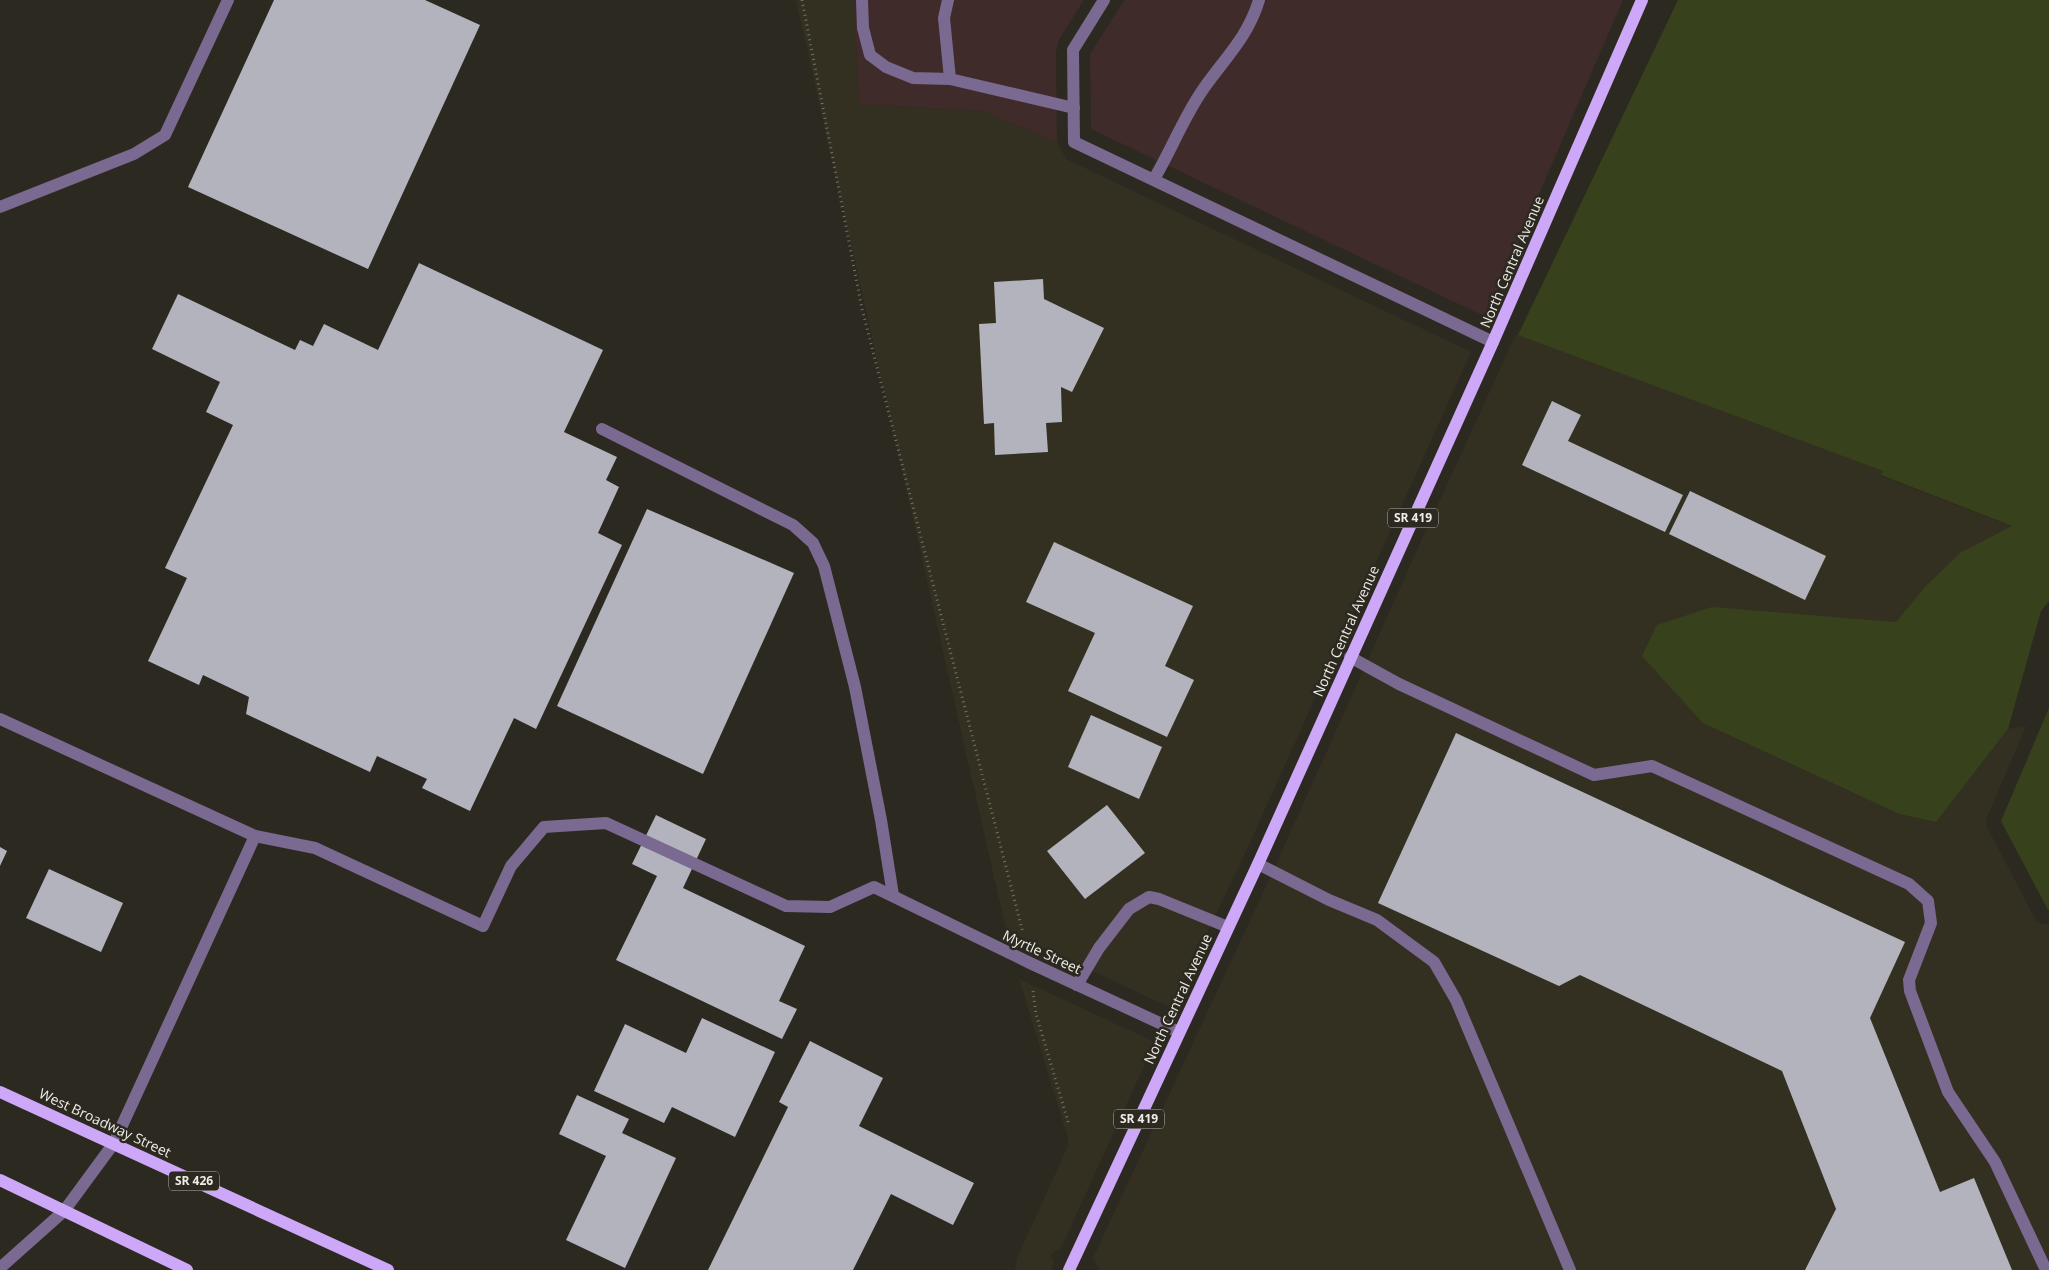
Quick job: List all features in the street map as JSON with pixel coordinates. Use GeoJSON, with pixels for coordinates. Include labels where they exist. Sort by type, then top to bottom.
{"type":"FeatureCollection","features":[{"type":"Feature","properties":{"kind":"main road","name":"North Central Avenue"},"geometry":{"type":"LineString","coordinates":[[1074,1267],[1179,1032],[1258,864],[1494,342],[1642,0]]}},
{"type":"Feature","properties":{"kind":"main road","name":"West Broadway Street"},"geometry":{"type":"LineString","coordinates":[[0,1092],[388,1270]]}},
{"type":"Feature","properties":{"kind":"main road"},"geometry":{"type":"LineString","coordinates":[[0,1180],[187,1270]]}},
{"type":"Feature","properties":{"kind":"street"},"geometry":{"type":"LineString","coordinates":[[0,207],[134,154],[164,135],[228,0]]}},
{"type":"Feature","properties":{"kind":"street"},"geometry":{"type":"LineString","coordinates":[[862,0],[863,28],[870,54],[886,67],[913,78],[950,79],[1074,108]]}},
{"type":"Feature","properties":{"kind":"street"},"geometry":{"type":"LineString","coordinates":[[948,0],[944,18],[950,79]]}},
{"type":"Feature","properties":{"kind":"street"},"geometry":{"type":"LineString","coordinates":[[1104,0],[1073,50],[1074,142],[1494,342]]}},
{"type":"Feature","properties":{"kind":"street"},"geometry":{"type":"LineString","coordinates":[[1154,179],[1168,155],[1183,122],[1204,88],[1233,52],[1256,11],[1259,0]]}},
{"type":"Feature","properties":{"kind":"street"},"geometry":{"type":"LineString","coordinates":[[602,429],[793,525],[813,543],[824,566],[855,687],[881,820],[893,895]]}},
{"type":"Feature","properties":{"kind":"street"},"geometry":{"type":"LineString","coordinates":[[1350,658],[1399,684],[1594,775],[1652,766],[1909,884],[1928,900],[1931,923],[1909,980],[1910,991],[1948,1092],[1995,1162],[2046,1270]]}},
{"type":"Feature","properties":{"kind":"street"},"geometry":{"type":"LineString","coordinates":[[0,718],[255,836],[114,1144],[64,1211],[0,1268]]}},
{"type":"Feature","properties":{"kind":"street","name":"Myrtle Street"},"geometry":{"type":"LineString","coordinates":[[255,836],[315,848],[483,926],[510,866],[544,827],[606,823],[786,906],[830,907],[874,887],[1179,1032]]}},
{"type":"Feature","properties":{"kind":"street"},"geometry":{"type":"LineString","coordinates":[[1258,864],[1330,900],[1377,920],[1434,962],[1456,1000],[1570,1270]]}},
{"type":"Feature","properties":{"kind":"street"},"geometry":{"type":"LineString","coordinates":[[1078,985],[1098,948],[1129,909],[1149,897],[1228,927]]}},
{"type":"Feature","properties":{"kind":"path"},"geometry":{"type":"LineString","coordinates":[[802,0],[862,309],[1025,941]]}},
{"type":"Feature","properties":{"kind":"path"},"geometry":{"type":"LineString","coordinates":[[1032,987],[1036,1014],[1069,1125]]}},
{"type":"Feature","properties":{"kind":"shaded area"},"geometry":{"type":"Polygon","coordinates":[[[796,0],[854,0],[859,104],[982,111],[1057,142],[1066,159],[1471,352],[1243,858],[1171,1008],[1006,930],[796,0]]]}},
{"type":"Feature","properties":{"kind":"shaded area"},"geometry":{"type":"Polygon","coordinates":[[[854,0],[1084,0],[1059,40],[1056,52],[1057,142],[982,111],[859,104],[854,0]]]}},
{"type":"Feature","properties":{"kind":"shaded area"},"geometry":{"type":"Polygon","coordinates":[[[1124,0],[1623,0],[1486,317],[1091,129],[1090,54],[1124,0]]]}},
{"type":"Feature","properties":{"kind":"shaded area"},"geometry":{"type":"Polygon","coordinates":[[[1516,334],[1883,471],[1881,476],[2013,527],[1924,588],[1896,622],[1847,618],[1703,723],[1899,814],[1936,822],[2008,729],[2026,726],[1988,815],[1986,825],[2035,919],[2038,923],[2049,925],[2049,1270],[1100,1270],[1093,1258],[1273,871],[1516,334]]]}},
{"type":"Feature","properties":{"kind":"shaded area"},"geometry":{"type":"Polygon","coordinates":[[[1019,979],[1155,1042],[1061,1248],[1050,1255],[1054,1262],[1051,1270],[1015,1270],[1017,1258],[1068,1146],[1068,1138],[1019,979]]]}},
{"type":"Feature","properties":{"kind":"green space"},"geometry":{"type":"Polygon","coordinates":[[[1678,0],[2049,0],[2049,601],[2041,611],[2008,729],[1936,822],[1899,814],[1703,723],[1642,656],[1657,625],[1712,607],[1896,622],[1924,588],[1960,553],[2012,526],[1881,475],[1883,471],[1518,335],[1678,0]]]}},
{"type":"Feature","properties":{"kind":"green space"},"geometry":{"type":"Polygon","coordinates":[[[2049,708],[2049,910],[2048,910],[2001,821],[2049,708]]]}},
{"type":"Feature","properties":{"kind":"building"},"geometry":{"type":"Polygon","coordinates":[[[274,0],[425,0],[480,25],[368,269],[188,187],[274,0]]]}},
{"type":"Feature","properties":{"kind":"building"},"geometry":{"type":"Polygon","coordinates":[[[419,263],[603,350],[564,432],[617,457],[606,480],[619,487],[598,533],[622,545],[536,729],[514,718],[470,811],[422,788],[427,779],[377,756],[370,772],[246,714],[249,697],[203,675],[199,685],[148,661],[187,578],[165,568],[233,425],[206,412],[220,382],[152,349],[178,294],[295,350],[300,340],[313,346],[324,324],[378,350],[419,263]]]}},
{"type":"Feature","properties":{"kind":"building"},"geometry":{"type":"Polygon","coordinates":[[[1043,279],[1044,299],[1104,328],[1072,392],[1061,387],[1062,422],[1046,423],[1048,452],[995,455],[994,423],[984,424],[979,324],[996,323],[994,282],[1043,279]]]}},
{"type":"Feature","properties":{"kind":"building"},"geometry":{"type":"Polygon","coordinates":[[[1552,401],[1581,415],[1568,441],[1683,495],[1665,532],[1522,465],[1552,401]]]}},
{"type":"Feature","properties":{"kind":"building"},"geometry":{"type":"Polygon","coordinates":[[[1690,491],[1826,556],[1805,600],[1669,534],[1690,491]]]}},
{"type":"Feature","properties":{"kind":"building"},"geometry":{"type":"Polygon","coordinates":[[[647,509],[794,573],[703,774],[557,706],[647,509]]]}},
{"type":"Feature","properties":{"kind":"building"},"geometry":{"type":"Polygon","coordinates":[[[1054,542],[1193,606],[1165,666],[1194,680],[1167,737],[1068,691],[1095,633],[1026,602],[1054,542]]]}},
{"type":"Feature","properties":{"kind":"building"},"geometry":{"type":"Polygon","coordinates":[[[1091,715],[1162,747],[1139,799],[1068,767],[1091,715]]]}},
{"type":"Feature","properties":{"kind":"building"},"geometry":{"type":"Polygon","coordinates":[[[1456,733],[1905,942],[1870,1018],[1940,1192],[1974,1178],[2012,1270],[1805,1270],[1836,1209],[1782,1071],[1580,975],[1559,986],[1378,903],[1456,733]]]}},
{"type":"Feature","properties":{"kind":"building"},"geometry":{"type":"Polygon","coordinates":[[[1107,805],[1145,853],[1085,899],[1047,851],[1107,805]]]}},
{"type":"Feature","properties":{"kind":"building"},"geometry":{"type":"Polygon","coordinates":[[[656,815],[706,839],[683,888],[805,946],[779,1001],[797,1009],[782,1039],[616,960],[657,876],[632,864],[656,815]]]}},
{"type":"Feature","properties":{"kind":"building"},"geometry":{"type":"Polygon","coordinates":[[[0,847],[7,851],[0,866],[0,847]]]}},
{"type":"Feature","properties":{"kind":"building"},"geometry":{"type":"Polygon","coordinates":[[[49,869],[123,903],[101,952],[26,918],[49,869]]]}},
{"type":"Feature","properties":{"kind":"building"},"geometry":{"type":"Polygon","coordinates":[[[702,1018],[775,1052],[735,1137],[672,1107],[664,1123],[594,1091],[625,1024],[686,1053],[702,1018]]]}},
{"type":"Feature","properties":{"kind":"building"},"geometry":{"type":"Polygon","coordinates":[[[810,1041],[883,1078],[859,1126],[974,1183],[953,1225],[891,1194],[853,1270],[708,1270],[788,1107],[779,1102],[810,1041]]]}},
{"type":"Feature","properties":{"kind":"building"},"geometry":{"type":"Polygon","coordinates":[[[577,1095],[629,1119],[622,1133],[676,1158],[625,1268],[566,1240],[606,1156],[559,1134],[577,1095]]]}}]}
